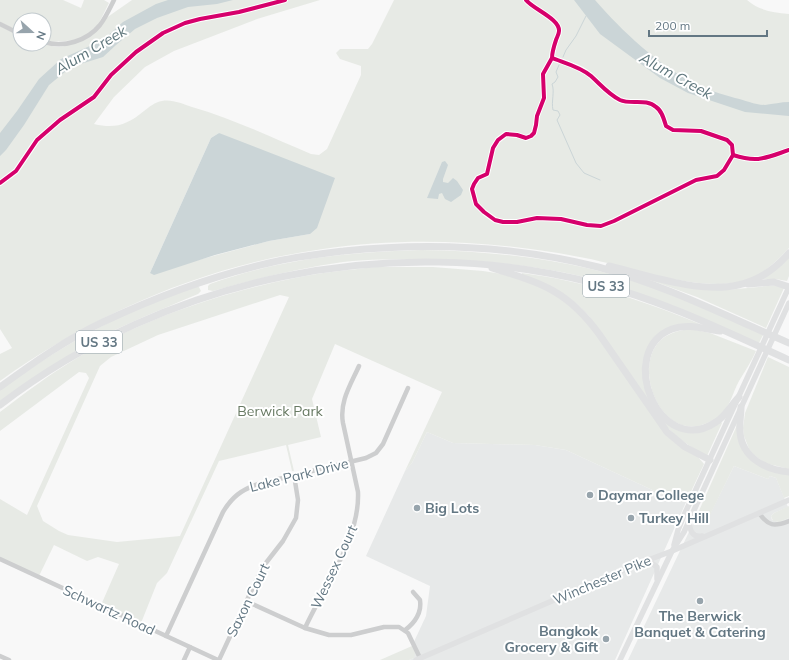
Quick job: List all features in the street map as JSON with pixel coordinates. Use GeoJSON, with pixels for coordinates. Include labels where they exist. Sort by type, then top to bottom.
{"type":"FeatureCollection","features":[{"type":"Feature","properties":{"kind":"highway","name":"US 33"},"geometry":{"type":"LineString","coordinates":[[0,387],[44,356],[102,322],[174,292],[270,262],[366,249],[436,246],[499,249],[573,261],[659,286],[789,343]]}},
{"type":"Feature","properties":{"kind":"highway"},"geometry":{"type":"LineString","coordinates":[[740,285],[756,279],[771,270],[789,253]]}},
{"type":"Feature","properties":{"kind":"highway"},"geometry":{"type":"LineString","coordinates":[[573,261],[592,262],[699,286],[715,287],[774,282],[789,287]]}},
{"type":"Feature","properties":{"kind":"highway","name":"US 33"},"geometry":{"type":"LineString","coordinates":[[0,405],[34,380],[64,361],[97,343],[158,314],[207,296],[247,284],[298,273],[351,265],[418,262],[476,263],[538,271],[593,283],[664,305],[729,332],[789,360]]}},
{"type":"Feature","properties":{"kind":"highway"},"geometry":{"type":"LineString","coordinates":[[476,263],[531,280],[545,286],[563,296],[576,306],[589,319],[667,432],[685,447],[710,460]]}},
{"type":"Feature","properties":{"kind":"highway"},"geometry":{"type":"LineString","coordinates":[[729,332],[690,326],[667,332],[654,344],[647,356],[647,383],[651,399],[660,414],[671,424],[686,429],[702,428],[715,423],[739,397]]}},
{"type":"Feature","properties":{"kind":"highway"},"geometry":{"type":"LineString","coordinates":[[741,407],[740,433],[741,440],[746,451],[760,464],[774,470],[789,472]]}},
{"type":"Feature","properties":{"kind":"main road"},"geometry":{"type":"LineString","coordinates":[[620,660],[672,551],[684,532],[741,407],[775,317],[789,287]]}},
{"type":"Feature","properties":{"kind":"main road"},"geometry":{"type":"LineString","coordinates":[[672,551],[678,530],[739,397],[782,320],[789,303]]}},
{"type":"Feature","properties":{"kind":"main road","name":"Winchester Pike"},"geometry":{"type":"LineString","coordinates":[[418,659],[645,560],[672,551],[789,500]]}},
{"type":"Feature","properties":{"kind":"main road"},"geometry":{"type":"LineString","coordinates":[[689,521],[690,530],[694,535],[698,537],[706,535]]}},
{"type":"Feature","properties":{"kind":"main road"},"geometry":{"type":"LineString","coordinates":[[645,560],[657,567],[656,584]]}},
{"type":"Feature","properties":{"kind":"street"},"geometry":{"type":"LineString","coordinates":[[52,43],[66,44],[80,40],[87,36],[100,25],[114,0]]}},
{"type":"Feature","properties":{"kind":"street"},"geometry":{"type":"LineString","coordinates":[[0,24],[12,30]]}},
{"type":"Feature","properties":{"kind":"street","name":"Wessex Court"},"geometry":{"type":"LineString","coordinates":[[304,628],[329,584],[356,520],[358,492],[342,423],[342,411],[344,399],[359,366]]}},
{"type":"Feature","properties":{"kind":"street","name":"Lake Park Drive"},"geometry":{"type":"LineString","coordinates":[[166,636],[228,503],[233,497],[244,489],[258,484],[352,462],[376,453],[383,444],[408,388]]}},
{"type":"Feature","properties":{"kind":"street","name":"Saxon Court"},"geometry":{"type":"LineString","coordinates":[[219,660],[262,568],[283,541],[296,518],[298,500],[294,475]]}},
{"type":"Feature","properties":{"kind":"street"},"geometry":{"type":"LineString","coordinates":[[759,513],[768,524],[776,525],[789,521]]}},
{"type":"Feature","properties":{"kind":"street","name":"Schwartz Road"},"geometry":{"type":"LineString","coordinates":[[0,559],[219,660]]}},
{"type":"Feature","properties":{"kind":"street"},"geometry":{"type":"LineString","coordinates":[[406,630],[413,624],[420,612],[420,600],[414,592]]}},
{"type":"Feature","properties":{"kind":"street"},"geometry":{"type":"LineString","coordinates":[[246,601],[304,628],[329,635],[351,635],[390,626],[399,627],[406,630],[418,659]]}},
{"type":"Feature","properties":{"kind":"street"},"geometry":{"type":"LineString","coordinates":[[184,660],[190,647]]}},
{"type":"Feature","properties":{"kind":"street"},"geometry":{"type":"LineString","coordinates":[[0,656],[9,660]]}},
{"type":"Feature","properties":{"kind":"shaded area"},"geometry":{"type":"Polygon","coordinates":[[[427,432],[453,443],[535,445],[566,450],[674,500],[682,502],[687,500],[615,660],[409,660],[414,658],[412,646],[426,616],[430,586],[366,556],[405,471],[412,463],[427,432]]]}},
{"type":"Feature","properties":{"kind":"shaded area"},"geometry":{"type":"Polygon","coordinates":[[[734,466],[768,479],[770,476],[776,478],[788,507],[774,513],[771,516],[772,520],[779,522],[789,518],[789,660],[628,660],[698,513],[703,516],[709,516],[734,466]]]}},
{"type":"Feature","properties":{"kind":"green space"},"geometry":{"type":"Polygon","coordinates":[[[0,0],[63,0],[81,8],[84,0],[104,0],[109,3],[99,23],[132,0],[320,0],[257,19],[174,51],[145,67],[114,97],[94,124],[108,126],[120,125],[132,120],[150,106],[159,102],[174,101],[222,117],[311,154],[319,155],[327,149],[361,75],[361,66],[340,59],[336,53],[340,49],[368,49],[394,0],[747,0],[762,9],[789,14],[789,248],[771,266],[750,279],[742,282],[716,284],[679,280],[553,252],[487,244],[454,242],[388,243],[355,245],[279,256],[194,280],[153,296],[74,334],[36,356],[0,381],[0,354],[12,348],[0,329],[0,26],[12,32],[12,52],[52,52],[52,46],[65,46],[75,40],[52,42],[52,12],[12,12],[12,28],[0,22],[0,0]],[[219,133],[211,138],[150,273],[269,241],[310,234],[219,133]]]}},
{"type":"Feature","properties":{"kind":"green space"},"geometry":{"type":"Polygon","coordinates":[[[422,250],[517,256],[611,274],[672,294],[763,335],[759,343],[630,291],[595,280],[546,269],[472,261],[382,259],[343,262],[310,267],[213,291],[208,290],[208,286],[210,284],[236,275],[262,268],[314,258],[422,250]]]}},
{"type":"Feature","properties":{"kind":"green space"},"geometry":{"type":"Polygon","coordinates":[[[789,256],[789,276],[787,281],[760,279],[789,256]]]}},
{"type":"Feature","properties":{"kind":"green space","name":"Berwick Park"},"geometry":{"type":"Polygon","coordinates":[[[376,267],[433,267],[483,271],[502,274],[525,281],[554,293],[587,321],[659,425],[698,457],[704,464],[687,500],[682,502],[674,500],[566,450],[535,445],[453,443],[427,432],[412,463],[405,471],[442,392],[335,344],[312,399],[321,437],[288,445],[294,471],[292,471],[286,445],[219,461],[167,573],[157,583],[141,623],[101,605],[119,564],[98,557],[87,561],[54,545],[39,576],[0,558],[0,499],[27,515],[89,378],[86,373],[79,372],[0,431],[0,412],[47,377],[77,358],[128,331],[183,309],[239,291],[267,284],[315,274],[376,267]],[[280,295],[158,335],[111,357],[100,366],[37,506],[43,521],[68,535],[117,542],[180,536],[289,297],[280,295]]]}},
{"type":"Feature","properties":{"kind":"green space"},"geometry":{"type":"Polygon","coordinates":[[[522,273],[568,281],[612,292],[635,299],[700,325],[671,328],[646,353],[649,402],[589,316],[574,301],[558,291],[522,275],[522,273]]]}},
{"type":"Feature","properties":{"kind":"green space"},"geometry":{"type":"Polygon","coordinates":[[[639,276],[726,290],[779,285],[784,288],[766,328],[697,297],[639,276]]]}},
{"type":"Feature","properties":{"kind":"green space"},"geometry":{"type":"Polygon","coordinates":[[[196,286],[199,287],[201,291],[198,294],[131,322],[92,342],[45,370],[0,402],[0,390],[68,345],[122,316],[196,286]]]}},
{"type":"Feature","properties":{"kind":"green space"},"geometry":{"type":"Polygon","coordinates":[[[691,329],[710,333],[756,351],[739,381],[729,404],[720,416],[707,423],[691,427],[676,423],[665,413],[656,399],[650,383],[649,366],[653,351],[662,339],[676,332],[691,329]]]}},
{"type":"Feature","properties":{"kind":"green space"},"geometry":{"type":"Polygon","coordinates":[[[768,357],[789,367],[789,469],[765,463],[754,455],[749,449],[744,436],[743,428],[745,413],[768,357]]]}},
{"type":"Feature","properties":{"kind":"green space"},"geometry":{"type":"Polygon","coordinates":[[[664,421],[679,429],[722,423],[707,456],[678,437],[668,428],[663,422],[664,421]]]}},
{"type":"Feature","properties":{"kind":"green space"},"geometry":{"type":"Polygon","coordinates":[[[738,423],[751,459],[789,475],[789,496],[784,498],[776,478],[770,476],[768,479],[734,466],[709,517],[703,516],[698,513],[738,423]]]}},
{"type":"Feature","properties":{"kind":"green space"},"geometry":{"type":"Polygon","coordinates":[[[789,506],[789,518],[779,522],[773,521],[771,516],[774,513],[789,506]]]}},
{"type":"Feature","properties":{"kind":"green space"},"geometry":{"type":"Polygon","coordinates":[[[412,646],[415,653],[414,658],[409,660],[380,660],[412,646]]]}},
{"type":"Feature","properties":{"kind":"water","name":"Alum Creek"},"geometry":{"type":"Polygon","coordinates":[[[168,0],[233,0],[217,4],[188,7],[157,18],[135,29],[103,57],[71,67],[49,85],[24,125],[0,156],[0,133],[39,79],[61,59],[103,40],[123,22],[156,4],[168,0]]]}},
{"type":"Feature","properties":{"kind":"water","name":"Alum Creek"},"geometry":{"type":"Polygon","coordinates":[[[574,0],[595,0],[617,24],[654,57],[667,67],[695,84],[715,92],[758,104],[765,105],[789,102],[789,116],[745,112],[688,93],[660,78],[600,34],[574,0]]]}},
{"type":"Feature","properties":{"kind":"water"},"geometry":{"type":"Polygon","coordinates":[[[219,133],[335,178],[317,228],[310,234],[269,241],[215,255],[154,275],[150,273],[211,138],[219,133]]]}},
{"type":"Feature","properties":{"kind":"water"},"geometry":{"type":"Polygon","coordinates":[[[445,161],[448,165],[443,182],[448,183],[453,178],[463,190],[461,195],[451,202],[445,199],[442,193],[439,194],[438,199],[427,198],[442,162],[445,161]]]}},
{"type":"Feature","properties":{"kind":"waterway"},"geometry":{"type":"LineString","coordinates":[[563,57],[586,16]]}},
{"type":"Feature","properties":{"kind":"waterway"},"geometry":{"type":"LineString","coordinates":[[559,65],[556,72],[558,77],[552,84],[553,110],[558,111],[560,115],[557,120],[576,163],[584,173],[600,180]]}},
{"type":"Feature","properties":{"kind":"cycle path"},"geometry":{"type":"LineString","coordinates":[[0,183],[16,171],[37,140],[60,120],[94,97],[111,75],[136,52],[163,33],[185,23],[239,12],[285,0]]}},
{"type":"Feature","properties":{"kind":"cycle path"},"geometry":{"type":"LineString","coordinates":[[526,0],[551,18],[558,27],[559,32],[553,49],[552,58],[583,70],[608,92],[620,100],[652,104],[661,113],[666,126],[673,130],[701,131],[727,140],[732,145],[733,155],[724,170],[717,176],[696,180],[601,226],[587,225],[561,219],[537,218],[517,222],[503,222],[495,220],[476,204],[472,189],[478,178],[487,174],[493,148],[498,140],[506,134],[526,138],[534,133],[537,116],[544,98],[543,74],[552,58]]}},
{"type":"Feature","properties":{"kind":"cycle path"},"geometry":{"type":"LineString","coordinates":[[733,155],[755,159],[789,150]]}},
{"type":"Feature","properties":{"kind":"place","name":"Daymar College"},"geometry":{"type":"Point","coordinates":[590,495]}},
{"type":"Feature","properties":{"kind":"place","name":"Big Lots"},"geometry":{"type":"Point","coordinates":[417,508]}},
{"type":"Feature","properties":{"kind":"place","name":"Turkey Hill"},"geometry":{"type":"Point","coordinates":[631,518]}},
{"type":"Feature","properties":{"kind":"place","name":"The Berwick Banquet & Catering"},"geometry":{"type":"Point","coordinates":[700,601]}},
{"type":"Feature","properties":{"kind":"place","name":"Bangkok Grocery & Gift"},"geometry":{"type":"Point","coordinates":[606,639]}}]}
